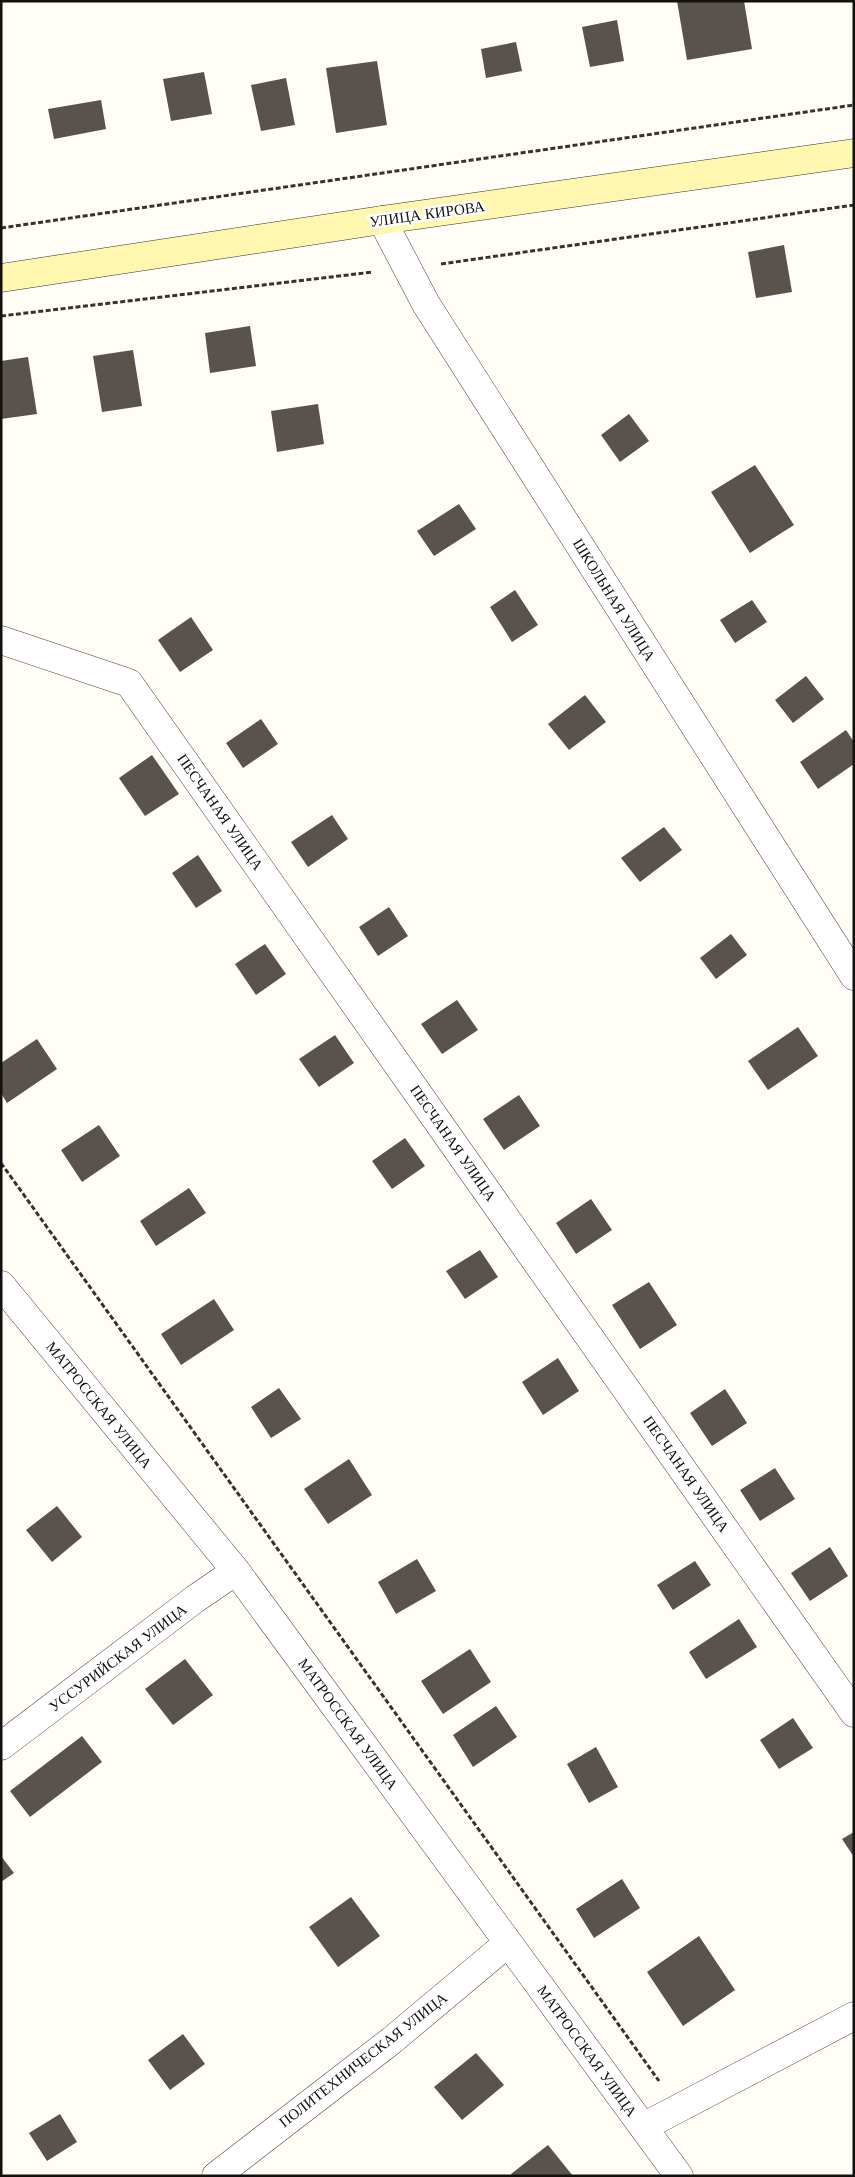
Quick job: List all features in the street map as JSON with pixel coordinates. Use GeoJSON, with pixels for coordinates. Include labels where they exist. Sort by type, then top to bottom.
{"type":"FeatureCollection","features":[{"type":"Feature","properties":{"kind":"main road","name":"УЛИЦА КИРОВА"},"geometry":{"type":"LineString","coordinates":[[1,278],[382,220],[854,154]]}},
{"type":"Feature","properties":{"kind":"street","name":"ШКОЛЬНАЯ УЛИЦА"},"geometry":{"type":"LineString","coordinates":[[382,220],[426,304],[854,976]]}},
{"type":"Feature","properties":{"kind":"street","name":"ПЕСЧАНАЯ УЛИЦА"},"geometry":{"type":"LineString","coordinates":[[1,640],[129,683],[854,1713]]}},
{"type":"Feature","properties":{"kind":"street","name":"МАТРОССКАЯ УЛИЦА"},"geometry":{"type":"LineString","coordinates":[[1,1285],[236,1572],[679,2176]]}},
{"type":"Feature","properties":{"kind":"street","name":"УССУРИЙСКАЯ УЛИЦА"},"geometry":{"type":"LineString","coordinates":[[1,1746],[195,1599],[236,1572]]}},
{"type":"Feature","properties":{"kind":"street","name":"ПОЛИТЕХНИЧЕСКАЯ УЛИЦА"},"geometry":{"type":"LineString","coordinates":[[216,2176],[390,2041],[508,1943]]}},
{"type":"Feature","properties":{"kind":"street"},"geometry":{"type":"LineString","coordinates":[[643,2127],[854,2016]]}},
{"type":"Feature","properties":{"kind":"path"},"geometry":{"type":"LineString","coordinates":[[1,228],[854,105]]}},
{"type":"Feature","properties":{"kind":"path"},"geometry":{"type":"LineString","coordinates":[[1,316],[408,268],[854,204]]}},
{"type":"Feature","properties":{"kind":"path"},"geometry":{"type":"LineString","coordinates":[[1,1163],[678,2108]]}},
{"type":"Feature","properties":{"kind":"building"},"geometry":{"type":"Polygon","coordinates":[[[677,1],[744,1],[752,49],[687,60],[677,1]]]}},
{"type":"Feature","properties":{"kind":"building"},"geometry":{"type":"Polygon","coordinates":[[[617,20],[624,61],[590,67],[582,27],[617,20]]]}},
{"type":"Feature","properties":{"kind":"building"},"geometry":{"type":"Polygon","coordinates":[[[516,42],[522,71],[486,78],[481,49],[516,42]]]}},
{"type":"Feature","properties":{"kind":"building"},"geometry":{"type":"Polygon","coordinates":[[[377,61],[387,125],[336,133],[326,68],[377,61]]]}},
{"type":"Feature","properties":{"kind":"building"},"geometry":{"type":"Polygon","coordinates":[[[204,72],[212,114],[171,121],[163,79],[204,72]]]}},
{"type":"Feature","properties":{"kind":"building"},"geometry":{"type":"Polygon","coordinates":[[[286,78],[295,125],[261,131],[251,85],[286,78]]]}},
{"type":"Feature","properties":{"kind":"building"},"geometry":{"type":"Polygon","coordinates":[[[101,100],[106,129],[54,139],[48,109],[101,100]]]}},
{"type":"Feature","properties":{"kind":"building"},"geometry":{"type":"Polygon","coordinates":[[[784,245],[792,292],[756,298],[748,252],[784,245]]]}},
{"type":"Feature","properties":{"kind":"building"},"geometry":{"type":"Polygon","coordinates":[[[250,326],[256,366],[210,373],[205,333],[250,326]]]}},
{"type":"Feature","properties":{"kind":"building"},"geometry":{"type":"Polygon","coordinates":[[[133,350],[142,406],[102,412],[93,356],[133,350]]]}},
{"type":"Feature","properties":{"kind":"building"},"geometry":{"type":"Polygon","coordinates":[[[28,357],[37,414],[1,419],[1,361],[28,357]]]}},
{"type":"Feature","properties":{"kind":"building"},"geometry":{"type":"Polygon","coordinates":[[[318,404],[324,444],[277,452],[271,411],[318,404]]]}},
{"type":"Feature","properties":{"kind":"building"},"geometry":{"type":"Polygon","coordinates":[[[629,414],[649,441],[620,462],[601,435],[629,414]]]}},
{"type":"Feature","properties":{"kind":"building"},"geometry":{"type":"Polygon","coordinates":[[[755,465],[794,525],[750,553],[711,492],[755,465]]]}},
{"type":"Feature","properties":{"kind":"building"},"geometry":{"type":"Polygon","coordinates":[[[459,504],[476,529],[434,556],[417,531],[459,504]]]}},
{"type":"Feature","properties":{"kind":"building"},"geometry":{"type":"Polygon","coordinates":[[[515,590],[538,625],[512,642],[490,607],[515,590]]]}},
{"type":"Feature","properties":{"kind":"building"},"geometry":{"type":"Polygon","coordinates":[[[752,600],[767,622],[735,643],[720,620],[752,600]]]}},
{"type":"Feature","properties":{"kind":"building"},"geometry":{"type":"Polygon","coordinates":[[[191,617],[213,650],[180,672],[158,640],[191,617]]]}},
{"type":"Feature","properties":{"kind":"building"},"geometry":{"type":"Polygon","coordinates":[[[806,676],[824,699],[793,723],[775,700],[806,676]]]}},
{"type":"Feature","properties":{"kind":"building"},"geometry":{"type":"Polygon","coordinates":[[[585,695],[606,722],[569,750],[548,724],[585,695]]]}},
{"type":"Feature","properties":{"kind":"building"},"geometry":{"type":"Polygon","coordinates":[[[261,719],[278,744],[243,768],[226,743],[261,719]]]}},
{"type":"Feature","properties":{"kind":"building"},"geometry":{"type":"Polygon","coordinates":[[[846,730],[854,742],[854,764],[818,789],[800,762],[846,730]]]}},
{"type":"Feature","properties":{"kind":"building"},"geometry":{"type":"Polygon","coordinates":[[[152,755],[179,794],[145,816],[119,778],[152,755]]]}},
{"type":"Feature","properties":{"kind":"building"},"geometry":{"type":"Polygon","coordinates":[[[332,815],[348,839],[308,867],[291,842],[332,815]]]}},
{"type":"Feature","properties":{"kind":"building"},"geometry":{"type":"Polygon","coordinates":[[[664,827],[682,850],[640,882],[621,858],[664,827]]]}},
{"type":"Feature","properties":{"kind":"building"},"geometry":{"type":"Polygon","coordinates":[[[198,855],[222,891],[196,908],[172,873],[198,855]]]}},
{"type":"Feature","properties":{"kind":"building"},"geometry":{"type":"Polygon","coordinates":[[[389,907],[408,936],[378,956],[359,927],[389,907]]]}},
{"type":"Feature","properties":{"kind":"building"},"geometry":{"type":"Polygon","coordinates":[[[731,934],[747,955],[716,979],[700,958],[731,934]]]}},
{"type":"Feature","properties":{"kind":"building"},"geometry":{"type":"Polygon","coordinates":[[[265,944],[286,974],[256,995],[235,964],[265,944]]]}},
{"type":"Feature","properties":{"kind":"building"},"geometry":{"type":"Polygon","coordinates":[[[457,1000],[478,1030],[442,1054],[421,1024],[457,1000]]]}},
{"type":"Feature","properties":{"kind":"building"},"geometry":{"type":"Polygon","coordinates":[[[798,1027],[818,1056],[768,1090],[748,1061],[798,1027]]]}},
{"type":"Feature","properties":{"kind":"building"},"geometry":{"type":"Polygon","coordinates":[[[335,1035],[354,1063],[319,1087],[299,1059],[335,1035]]]}},
{"type":"Feature","properties":{"kind":"building"},"geometry":{"type":"Polygon","coordinates":[[[37,1039],[57,1069],[7,1103],[1,1093],[1,1063],[37,1039]]]}},
{"type":"Feature","properties":{"kind":"building"},"geometry":{"type":"Polygon","coordinates":[[[519,1095],[540,1126],[504,1150],[483,1119],[519,1095]]]}},
{"type":"Feature","properties":{"kind":"building"},"geometry":{"type":"Polygon","coordinates":[[[99,1125],[120,1156],[82,1182],[61,1150],[99,1125]]]}},
{"type":"Feature","properties":{"kind":"building"},"geometry":{"type":"Polygon","coordinates":[[[405,1138],[425,1166],[392,1189],[372,1161],[405,1138]]]}},
{"type":"Feature","properties":{"kind":"building"},"geometry":{"type":"Polygon","coordinates":[[[189,1188],[206,1213],[156,1246],[140,1221],[189,1188]]]}},
{"type":"Feature","properties":{"kind":"building"},"geometry":{"type":"Polygon","coordinates":[[[591,1199],[612,1230],[576,1254],[556,1223],[591,1199]]]}},
{"type":"Feature","properties":{"kind":"building"},"geometry":{"type":"Polygon","coordinates":[[[480,1250],[498,1277],[465,1299],[446,1271],[480,1250]]]}},
{"type":"Feature","properties":{"kind":"building"},"geometry":{"type":"Polygon","coordinates":[[[649,1282],[677,1325],[640,1349],[612,1305],[649,1282]]]}},
{"type":"Feature","properties":{"kind":"building"},"geometry":{"type":"Polygon","coordinates":[[[214,1299],[234,1330],[181,1365],[161,1334],[214,1299]]]}},
{"type":"Feature","properties":{"kind":"building"},"geometry":{"type":"Polygon","coordinates":[[[558,1358],[579,1391],[543,1415],[522,1382],[558,1358]]]}},
{"type":"Feature","properties":{"kind":"building"},"geometry":{"type":"Polygon","coordinates":[[[279,1388],[301,1419],[271,1438],[251,1407],[279,1388]]]}},
{"type":"Feature","properties":{"kind":"building"},"geometry":{"type":"Polygon","coordinates":[[[725,1389],[747,1423],[712,1446],[690,1413],[725,1389]]]}},
{"type":"Feature","properties":{"kind":"building"},"geometry":{"type":"Polygon","coordinates":[[[349,1459],[372,1495],[328,1524],[304,1489],[349,1459]]]}},
{"type":"Feature","properties":{"kind":"building"},"geometry":{"type":"Polygon","coordinates":[[[775,1468],[795,1499],[760,1521],[740,1490],[775,1468]]]}},
{"type":"Feature","properties":{"kind":"building"},"geometry":{"type":"Polygon","coordinates":[[[57,1506],[82,1537],[52,1562],[26,1530],[57,1506]]]}},
{"type":"Feature","properties":{"kind":"building"},"geometry":{"type":"Polygon","coordinates":[[[830,1547],[848,1576],[810,1601],[791,1573],[830,1547]]]}},
{"type":"Feature","properties":{"kind":"building"},"geometry":{"type":"Polygon","coordinates":[[[417,1559],[436,1591],[396,1614],[378,1582],[417,1559]]]}},
{"type":"Feature","properties":{"kind":"building"},"geometry":{"type":"Polygon","coordinates":[[[695,1561],[711,1585],[673,1610],[657,1585],[695,1561]]]}},
{"type":"Feature","properties":{"kind":"building"},"geometry":{"type":"Polygon","coordinates":[[[739,1619],[757,1647],[706,1679],[689,1652],[739,1619]]]}},
{"type":"Feature","properties":{"kind":"building"},"geometry":{"type":"Polygon","coordinates":[[[470,1649],[491,1682],[443,1714],[421,1681],[470,1649]]]}},
{"type":"Feature","properties":{"kind":"building"},"geometry":{"type":"Polygon","coordinates":[[[185,1659],[213,1695],[173,1725],[145,1689],[185,1659]]]}},
{"type":"Feature","properties":{"kind":"building"},"geometry":{"type":"Polygon","coordinates":[[[496,1706],[517,1737],[473,1767],[453,1735],[496,1706]]]}},
{"type":"Feature","properties":{"kind":"building"},"geometry":{"type":"Polygon","coordinates":[[[793,1718],[813,1748],[779,1769],[760,1740],[793,1718]]]}},
{"type":"Feature","properties":{"kind":"building"},"geometry":{"type":"Polygon","coordinates":[[[82,1736],[102,1762],[30,1817],[10,1791],[82,1736]]]}},
{"type":"Feature","properties":{"kind":"building"},"geometry":{"type":"Polygon","coordinates":[[[596,1747],[618,1787],[589,1803],[567,1764],[596,1747]]]}},
{"type":"Feature","properties":{"kind":"building"},"geometry":{"type":"Polygon","coordinates":[[[854,1832],[854,1857],[842,1839],[854,1832]]]}},
{"type":"Feature","properties":{"kind":"building"},"geometry":{"type":"Polygon","coordinates":[[[1,1856],[14,1873],[1,1882],[1,1856]]]}},
{"type":"Feature","properties":{"kind":"building"},"geometry":{"type":"Polygon","coordinates":[[[622,1879],[640,1908],[594,1938],[576,1909],[622,1879]]]}},
{"type":"Feature","properties":{"kind":"building"},"geometry":{"type":"Polygon","coordinates":[[[351,1897],[380,1936],[338,1967],[309,1927],[351,1897]]]}},
{"type":"Feature","properties":{"kind":"building"},"geometry":{"type":"Polygon","coordinates":[[[699,1936],[735,1990],[683,2026],[647,1972],[699,1936]]]}},
{"type":"Feature","properties":{"kind":"building"},"geometry":{"type":"Polygon","coordinates":[[[183,2034],[205,2064],[170,2090],[148,2060],[183,2034]]]}},
{"type":"Feature","properties":{"kind":"building"},"geometry":{"type":"Polygon","coordinates":[[[476,2053],[504,2085],[462,2120],[434,2087],[476,2053]]]}},
{"type":"Feature","properties":{"kind":"building"},"geometry":{"type":"Polygon","coordinates":[[[60,2114],[77,2142],[47,2161],[29,2133],[60,2114]]]}},
{"type":"Feature","properties":{"kind":"building"},"geometry":{"type":"Polygon","coordinates":[[[548,2145],[573,2176],[512,2176],[511,2174],[548,2145]]]}}]}
